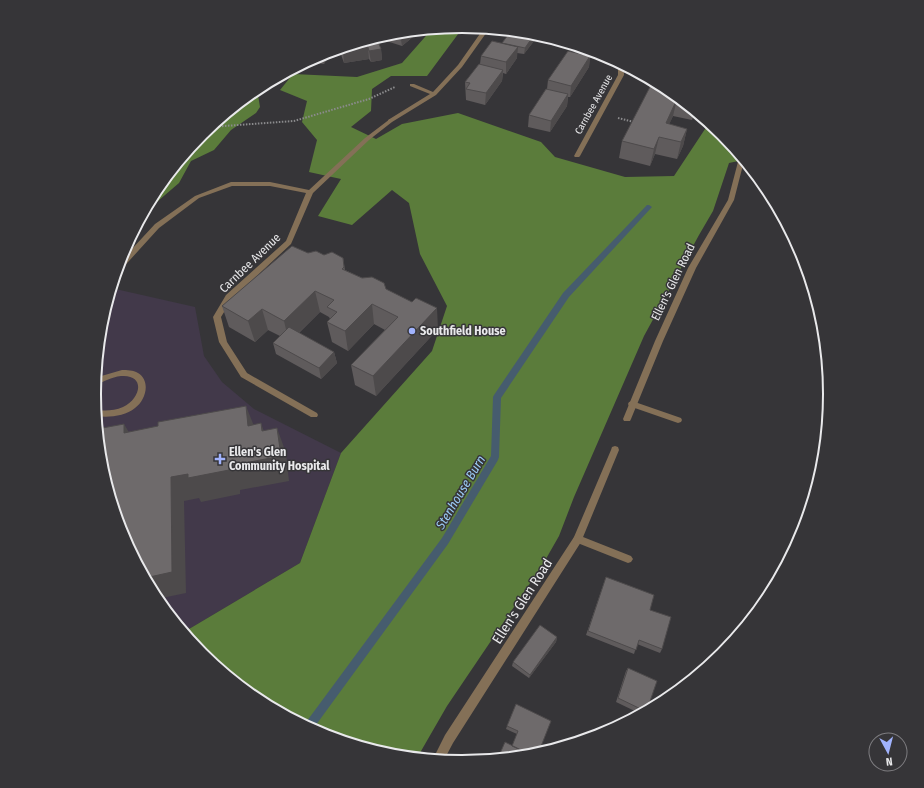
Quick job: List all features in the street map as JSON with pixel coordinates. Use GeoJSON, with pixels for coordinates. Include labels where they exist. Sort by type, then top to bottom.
{"type":"FeatureCollection","features":[{"type":"Feature","properties":{"kind":"street","name":"Carnbee Avenue"},"geometry":{"type":"LineString","coordinates":[[314,415],[244,375],[223,342],[217,317],[229,297],[289,242],[310,192],[367,139],[390,121],[434,94],[460,66],[483,34]]}},
{"type":"Feature","properties":{"kind":"street","name":"Carnbee Avenue"},"geometry":{"type":"LineString","coordinates":[[577,156],[621,75],[622,70]]}},
{"type":"Feature","properties":{"kind":"street"},"geometry":{"type":"LineString","coordinates":[[412,85],[434,94]]}},
{"type":"Feature","properties":{"kind":"street","name":"Ellen's Glen Road"},"geometry":{"type":"LineString","coordinates":[[626,419],[692,268],[731,200],[740,165]]}},
{"type":"Feature","properties":{"kind":"street"},"geometry":{"type":"LineString","coordinates":[[127,260],[158,226],[197,197],[230,184],[270,184],[310,192]]}},
{"type":"Feature","properties":{"kind":"street"},"geometry":{"type":"LineString","coordinates":[[102,376],[119,372],[128,373],[135,376],[140,381],[142,387],[136,402],[128,408],[111,414],[102,413]]}},
{"type":"Feature","properties":{"kind":"street"},"geometry":{"type":"LineString","coordinates":[[632,404],[678,420]]}},
{"type":"Feature","properties":{"kind":"street","name":"Ellen's Glen Road"},"geometry":{"type":"LineString","coordinates":[[441,754],[449,739],[578,539],[615,450]]}},
{"type":"Feature","properties":{"kind":"street"},"geometry":{"type":"LineString","coordinates":[[578,539],[628,559]]}},
{"type":"Feature","properties":{"kind":"path"},"geometry":{"type":"LineString","coordinates":[[221,126],[294,121],[369,99],[391,88],[412,85]]}},
{"type":"Feature","properties":{"kind":"shaded area","name":"Ellen's Glen Community Hospital"},"geometry":{"type":"Polygon","coordinates":[[[117,289],[195,307],[204,356],[222,382],[254,409],[341,453],[300,563],[189,629],[162,595],[134,545],[120,510],[113,487],[104,441],[102,418],[101,394],[104,347],[117,289]]]}},
{"type":"Feature","properties":{"kind":"green space"},"geometry":{"type":"Polygon","coordinates":[[[459,33],[427,76],[391,76],[372,89],[371,111],[351,127],[376,139],[402,124],[458,113],[541,142],[555,157],[625,177],[674,176],[706,128],[737,161],[729,163],[713,211],[644,336],[574,497],[559,536],[543,564],[447,706],[420,752],[369,743],[346,736],[324,728],[281,707],[242,680],[224,665],[189,629],[300,563],[341,453],[432,351],[447,306],[420,254],[409,203],[392,190],[352,225],[318,216],[341,179],[309,172],[317,140],[302,122],[307,101],[280,90],[295,74],[357,77],[402,63],[427,35],[459,33]]]}},
{"type":"Feature","properties":{"kind":"green space"},"geometry":{"type":"Polygon","coordinates":[[[258,96],[260,107],[256,113],[231,130],[214,150],[191,161],[179,183],[155,203],[176,174],[207,139],[224,123],[258,96]]]}},
{"type":"Feature","properties":{"kind":"building"},"geometry":{"type":"Polygon","coordinates":[[[507,36],[531,40],[525,48],[502,43],[507,36]]]}},
{"type":"Feature","properties":{"kind":"building"},"geometry":{"type":"Polygon","coordinates":[[[492,41],[518,47],[506,62],[481,56],[492,41]]]}},
{"type":"Feature","properties":{"kind":"building"},"geometry":{"type":"Polygon","coordinates":[[[378,43],[381,49],[369,51],[368,47],[356,49],[378,43]]]}},
{"type":"Feature","properties":{"kind":"building"},"geometry":{"type":"Polygon","coordinates":[[[568,51],[590,56],[571,86],[548,80],[568,51]]]}},
{"type":"Feature","properties":{"kind":"building"},"geometry":{"type":"Polygon","coordinates":[[[479,64],[503,70],[486,93],[466,89],[470,83],[465,82],[479,64]]]}},
{"type":"Feature","properties":{"kind":"building"},"geometry":{"type":"Polygon","coordinates":[[[650,86],[675,103],[666,123],[687,129],[681,142],[659,137],[654,149],[622,141],[650,86]]]}},
{"type":"Feature","properties":{"kind":"building"},"geometry":{"type":"Polygon","coordinates":[[[546,89],[568,94],[551,121],[529,115],[546,89]]]}},
{"type":"Feature","properties":{"kind":"building"},"geometry":{"type":"Polygon","coordinates":[[[292,246],[308,253],[316,251],[324,255],[332,252],[343,258],[344,267],[342,269],[362,278],[372,277],[384,283],[386,289],[412,302],[416,298],[437,308],[373,376],[351,365],[398,317],[372,304],[345,331],[327,322],[337,312],[327,307],[334,300],[315,291],[284,321],[262,309],[248,321],[222,306],[292,246]]]}},
{"type":"Feature","properties":{"kind":"building"},"geometry":{"type":"Polygon","coordinates":[[[289,327],[334,352],[319,368],[273,343],[289,327]]]}},
{"type":"Feature","properties":{"kind":"building"},"geometry":{"type":"Polygon","coordinates":[[[246,406],[248,426],[261,423],[262,431],[277,428],[281,456],[229,466],[229,470],[188,478],[188,474],[171,477],[172,572],[151,577],[138,554],[120,510],[108,464],[103,428],[124,424],[124,433],[158,426],[158,422],[246,406]]]}},
{"type":"Feature","properties":{"kind":"building"},"geometry":{"type":"Polygon","coordinates":[[[606,577],[654,595],[650,610],[671,617],[662,649],[639,640],[636,650],[588,631],[606,577]]]}},
{"type":"Feature","properties":{"kind":"building"},"geometry":{"type":"Polygon","coordinates":[[[540,625],[557,637],[530,675],[513,662],[540,625]]]}},
{"type":"Feature","properties":{"kind":"building"},"geometry":{"type":"Polygon","coordinates":[[[628,668],[657,681],[650,702],[640,708],[618,698],[628,668]]]}},
{"type":"Feature","properties":{"kind":"building"},"geometry":{"type":"Polygon","coordinates":[[[516,704],[551,721],[541,746],[520,750],[512,746],[518,731],[507,726],[516,704]]]}},
{"type":"Feature","properties":{"kind":"building"},"geometry":{"type":"Polygon","coordinates":[[[505,742],[521,750],[509,752],[500,753],[505,742]]]}},
{"type":"Feature","properties":{"kind":"waterway","name":"Stenhouse Burn"},"geometry":{"type":"LineString","coordinates":[[311,722],[445,541],[495,457],[497,397],[566,295],[649,207]]}},
{"type":"Feature","properties":{"kind":"place","name":"Southfield House"},"geometry":{"type":"Point","coordinates":[412,331]}},
{"type":"Feature","properties":{"kind":"place","name":"Ellen's Glen Community Hospital"},"geometry":{"type":"Point","coordinates":[220,459]}}]}
